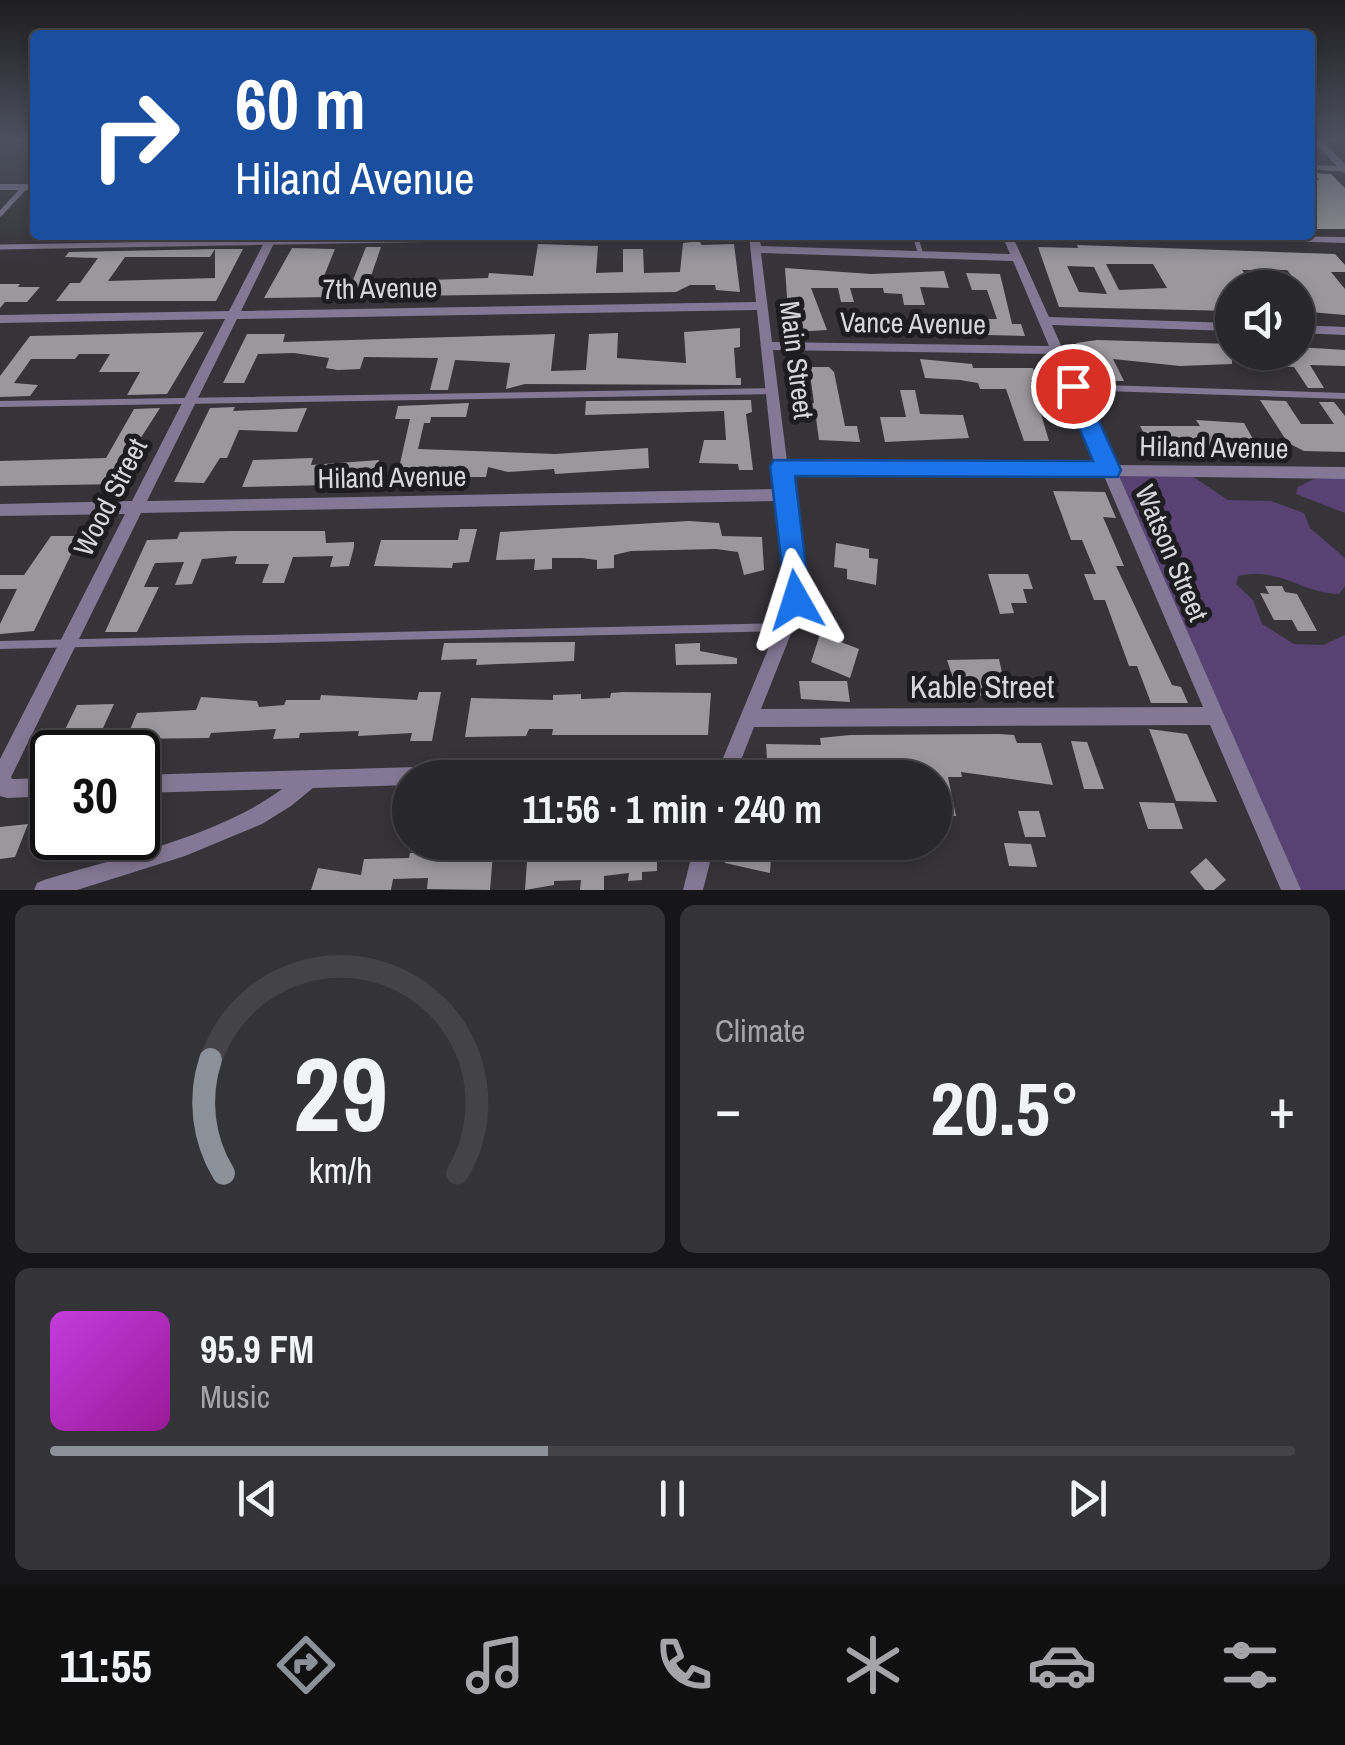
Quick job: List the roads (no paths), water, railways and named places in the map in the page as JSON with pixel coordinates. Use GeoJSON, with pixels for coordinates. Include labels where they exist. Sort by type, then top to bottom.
{"type":"FeatureCollection","features":[{"type":"Feature","properties":{"kind":"street"},"geometry":{"type":"LineString","coordinates":[[0,187],[30,187]]}},
{"type":"Feature","properties":{"kind":"street"},"geometry":{"type":"LineString","coordinates":[[1315,239],[1345,240]]}},
{"type":"Feature","properties":{"kind":"street","name":"Wood Street"},"geometry":{"type":"LineString","coordinates":[[1,785],[4,766],[271,240]]}},
{"type":"Feature","properties":{"kind":"street","name":"Watson Street"},"geometry":{"type":"LineString","coordinates":[[1009,240],[1292,890]]}},
{"type":"Feature","properties":{"kind":"street"},"geometry":{"type":"LineString","coordinates":[[755,242],[1017,258]]}},
{"type":"Feature","properties":{"kind":"street","name":"Main Street"},"geometry":{"type":"LineString","coordinates":[[731,760],[796,600],[755,242]]}},
{"type":"Feature","properties":{"kind":"street","name":"7th Avenue"},"geometry":{"type":"LineString","coordinates":[[0,319],[762,306]]}},
{"type":"Feature","properties":{"kind":"street"},"geometry":{"type":"LineString","coordinates":[[1044,321],[1215,326]]}},
{"type":"Feature","properties":{"kind":"street"},"geometry":{"type":"LineString","coordinates":[[1315,330],[1345,331]]}},
{"type":"Feature","properties":{"kind":"street","name":"Vance Avenue"},"geometry":{"type":"LineString","coordinates":[[768,346],[1057,350]]}},
{"type":"Feature","properties":{"kind":"street","name":"Hiland Avenue"},"geometry":{"type":"LineString","coordinates":[[782,466],[1345,473]]}},
{"type":"Feature","properties":{"kind":"street","name":"Hiland Avenue"},"geometry":{"type":"LineString","coordinates":[[0,510],[785,495]]}},
{"type":"Feature","properties":{"kind":"street","name":"Kable Street"},"geometry":{"type":"LineString","coordinates":[[748,718],[1216,716]]}},
{"type":"Feature","properties":{"kind":"street"},"geometry":{"type":"LineString","coordinates":[[160,783],[392,778]]}},
{"type":"Feature","properties":{"kind":"street"},"geometry":{"type":"LineString","coordinates":[[44,890],[247,822],[285,803],[308,780]]}},
{"type":"Feature","properties":{"kind":"street"},"geometry":{"type":"LineString","coordinates":[[1,785],[7,789],[30,788]]}},
{"type":"Feature","properties":{"kind":"street"},"geometry":{"type":"LineString","coordinates":[[693,890],[700,860]]}},
{"type":"Feature","properties":{"kind":"lane"},"geometry":{"type":"LineString","coordinates":[[0,214],[30,187]]}},
{"type":"Feature","properties":{"kind":"lane"},"geometry":{"type":"LineString","coordinates":[[0,247],[212,240]]}},
{"type":"Feature","properties":{"kind":"lane"},"geometry":{"type":"LineString","coordinates":[[917,240],[921,254]]}},
{"type":"Feature","properties":{"kind":"lane"},"geometry":{"type":"LineString","coordinates":[[1073,386],[1345,396]]}},
{"type":"Feature","properties":{"kind":"lane"},"geometry":{"type":"LineString","coordinates":[[0,404],[773,391]]}},
{"type":"Feature","properties":{"kind":"lane"},"geometry":{"type":"LineString","coordinates":[[0,644],[786,626]]}}]}
